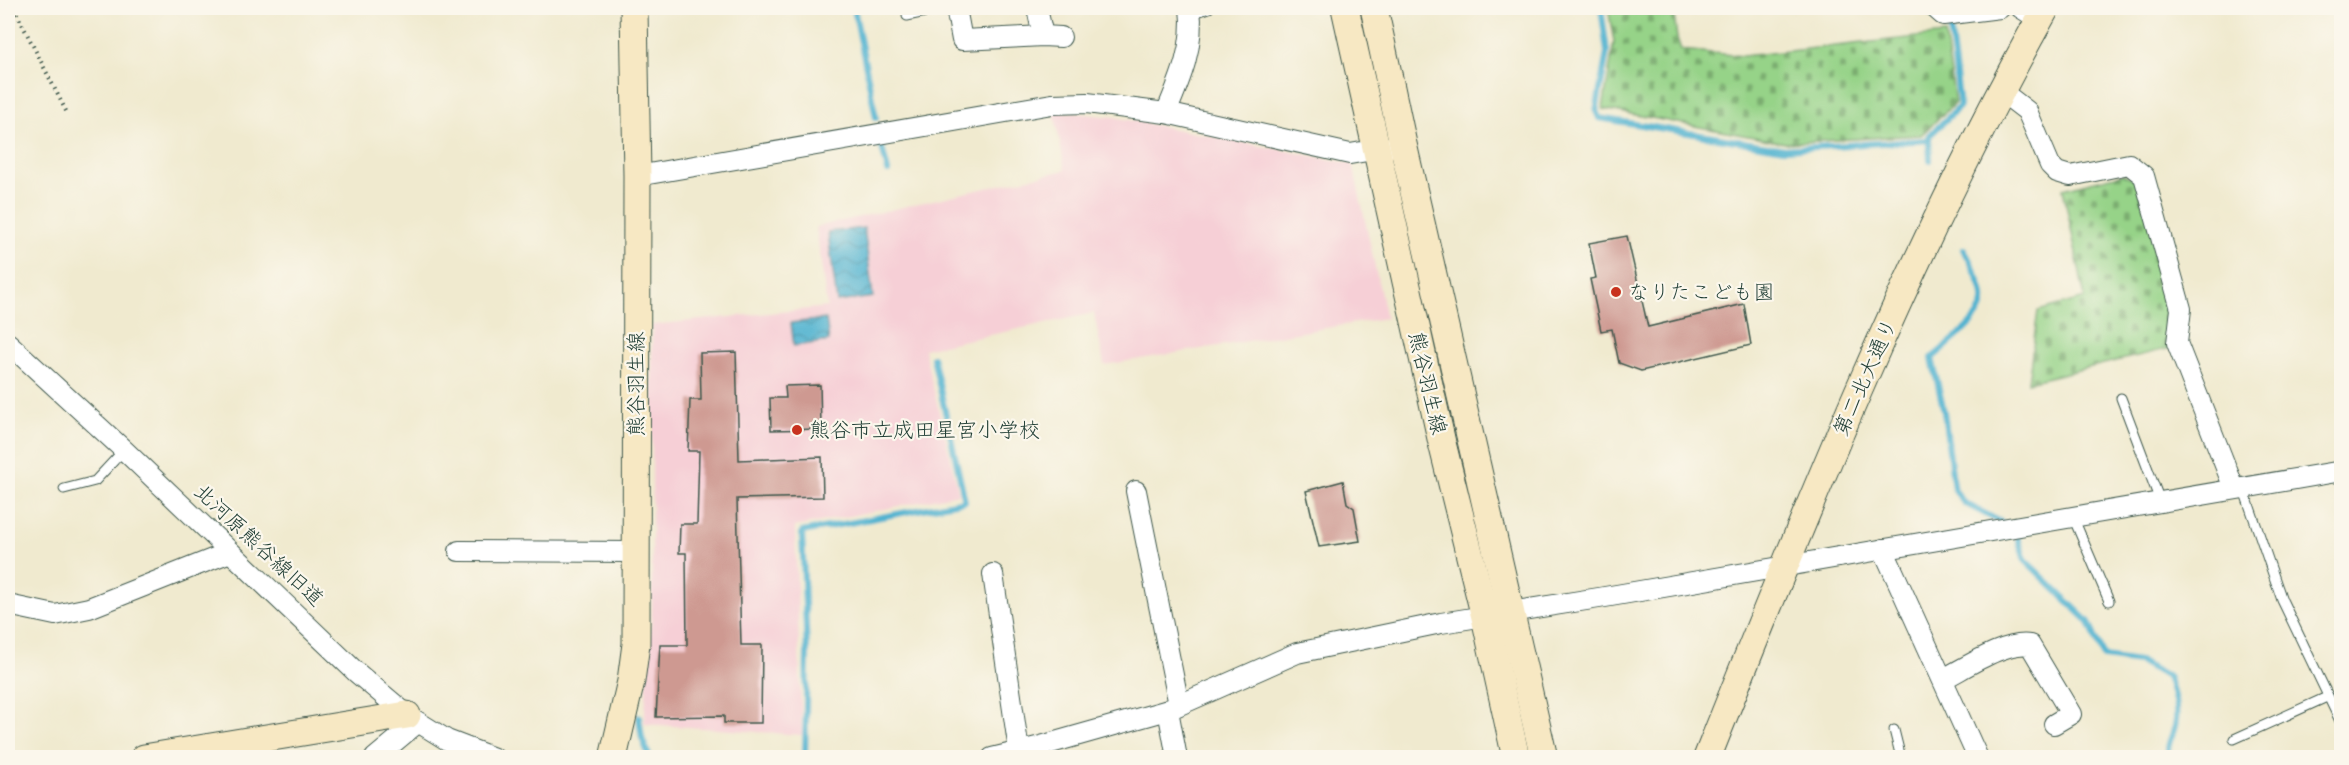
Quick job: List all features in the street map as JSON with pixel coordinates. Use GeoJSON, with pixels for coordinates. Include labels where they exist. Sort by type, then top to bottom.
{"type":"FeatureCollection","features":[{"type":"Feature","properties":{"kind":"main road","name":"熊谷羽生線"},"geometry":{"type":"LineString","coordinates":[[614,758],[631,681],[636,644],[637,176],[634,8]]}},
{"type":"Feature","properties":{"kind":"main road","name":"熊谷羽生線"},"geometry":{"type":"LineString","coordinates":[[1345,8],[1442,443],[1544,758]]}},
{"type":"Feature","properties":{"kind":"main road","name":"熊谷羽生線"},"geometry":{"type":"LineString","coordinates":[[1374,8],[1498,614],[1516,758]]}},
{"type":"Feature","properties":{"kind":"main road","name":"第二北大通り"},"geometry":{"type":"LineString","coordinates":[[1707,758],[1784,565],[1885,329],[2001,91],[2036,12]]}},
{"type":"Feature","properties":{"kind":"main road"},"geometry":{"type":"LineString","coordinates":[[144,758],[224,751],[412,719]]}},
{"type":"Feature","properties":{"kind":"street"},"geometry":{"type":"LineString","coordinates":[[956,8],[962,40],[1052,36],[1037,8]]}},
{"type":"Feature","properties":{"kind":"street"},"geometry":{"type":"LineString","coordinates":[[1944,12],[2000,8]]}},
{"type":"Feature","properties":{"kind":"street"},"geometry":{"type":"LineString","coordinates":[[1166,114],[1185,64],[1197,10]]}},
{"type":"Feature","properties":{"kind":"street"},"geometry":{"type":"LineString","coordinates":[[2001,91],[2027,111],[2050,165],[2057,172],[2070,176],[2129,164],[2144,176],[2181,309],[2177,343],[2239,487]]}},
{"type":"Feature","properties":{"kind":"street"},"geometry":{"type":"LineString","coordinates":[[637,176],[1052,104],[1086,103],[1166,114],[1350,154],[1376,151],[1403,144]]}},
{"type":"Feature","properties":{"kind":"street","name":"北河原熊谷線旧道"},"geometry":{"type":"LineString","coordinates":[[8,343],[124,450],[356,672],[412,719],[447,740],[494,758]]}},
{"type":"Feature","properties":{"kind":"street"},"geometry":{"type":"LineString","coordinates":[[992,758],[1032,752],[1173,708],[1297,653],[1441,623],[2342,471]]}},
{"type":"Feature","properties":{"kind":"street"},"geometry":{"type":"LineString","coordinates":[[1136,491],[1173,708],[1177,758]]}},
{"type":"Feature","properties":{"kind":"street"},"geometry":{"type":"LineString","coordinates":[[1883,549],[1978,758]]}},
{"type":"Feature","properties":{"kind":"street"},"geometry":{"type":"LineString","coordinates":[[459,551],[636,552]]}},
{"type":"Feature","properties":{"kind":"street"},"geometry":{"type":"LineString","coordinates":[[8,605],[55,615],[89,608],[230,552]]}},
{"type":"Feature","properties":{"kind":"street"},"geometry":{"type":"LineString","coordinates":[[993,574],[1032,752]]}},
{"type":"Feature","properties":{"kind":"street"},"geometry":{"type":"LineString","coordinates":[[1943,680],[2006,647],[2021,643],[2030,645],[2071,714],[2054,724]]}},
{"type":"Feature","properties":{"kind":"street"},"geometry":{"type":"LineString","coordinates":[[375,758],[412,719]]}},
{"type":"Feature","properties":{"kind":"lane"},"geometry":{"type":"LineString","coordinates":[[907,16],[944,8]]}},
{"type":"Feature","properties":{"kind":"lane"},"geometry":{"type":"LineString","coordinates":[[2121,398],[2160,501]]}},
{"type":"Feature","properties":{"kind":"lane"},"geometry":{"type":"LineString","coordinates":[[64,489],[95,481],[124,450]]}},
{"type":"Feature","properties":{"kind":"lane"},"geometry":{"type":"LineString","coordinates":[[2239,487],[2283,600],[2342,725]]}},
{"type":"Feature","properties":{"kind":"lane"},"geometry":{"type":"LineString","coordinates":[[2073,516],[2109,600]]}},
{"type":"Feature","properties":{"kind":"lane"},"geometry":{"type":"LineString","coordinates":[[2234,739],[2327,697]]}},
{"type":"Feature","properties":{"kind":"lane"},"geometry":{"type":"LineString","coordinates":[[1894,730],[1901,758]]}},
{"type":"Feature","properties":{"kind":"path"},"geometry":{"type":"LineString","coordinates":[[14,8],[67,113]]}},
{"type":"Feature","properties":{"kind":"shaded area","name":"熊谷市立成田星宮小学校"},"geometry":{"type":"Polygon","coordinates":[[[1054,111],[1114,117],[1353,164],[1386,318],[1104,365],[1094,313],[924,349],[959,494],[795,527],[802,735],[644,724],[652,611],[652,325],[827,307],[816,227],[1065,170],[1054,111]]]}},
{"type":"Feature","properties":{"kind":"green space"},"geometry":{"type":"Polygon","coordinates":[[[1608,8],[1673,8],[1681,50],[1743,56],[1945,34],[1955,103],[1921,135],[1785,143],[1603,109],[1614,42],[1608,8]]]}},
{"type":"Feature","properties":{"kind":"green space"},"geometry":{"type":"Polygon","coordinates":[[[2123,174],[2136,180],[2176,307],[2171,348],[2028,382],[2038,311],[2085,298],[2063,189],[2123,174]]]}},
{"type":"Feature","properties":{"kind":"water"},"geometry":{"type":"Polygon","coordinates":[[[864,228],[873,297],[837,302],[828,232],[864,228]]]}},
{"type":"Feature","properties":{"kind":"water"},"geometry":{"type":"Polygon","coordinates":[[[826,319],[829,341],[794,346],[791,323],[826,319]]]}},
{"type":"Feature","properties":{"kind":"building","name":"なりたこども園"},"geometry":{"type":"Polygon","coordinates":[[[1627,236],[1648,327],[1744,304],[1751,345],[1641,371],[1619,363],[1612,329],[1601,331],[1590,279],[1596,278],[1589,243],[1627,236]]]}},
{"type":"Feature","properties":{"kind":"building"},"geometry":{"type":"Polygon","coordinates":[[[736,352],[739,460],[822,457],[823,497],[737,499],[741,645],[762,645],[761,723],[724,723],[724,716],[656,717],[660,645],[687,645],[686,553],[679,553],[680,524],[697,524],[699,451],[688,451],[690,400],[701,400],[700,353],[736,352]]]}},
{"type":"Feature","properties":{"kind":"building"},"geometry":{"type":"Polygon","coordinates":[[[820,385],[821,429],[771,430],[770,398],[786,398],[785,386],[820,385]]]}},
{"type":"Feature","properties":{"kind":"building"},"geometry":{"type":"Polygon","coordinates":[[[1343,481],[1347,503],[1354,508],[1360,541],[1319,547],[1306,491],[1343,481]]]}},
{"type":"Feature","properties":{"kind":"waterway"},"geometry":{"type":"LineString","coordinates":[[854,8],[876,118]]}},
{"type":"Feature","properties":{"kind":"waterway"},"geometry":{"type":"LineString","coordinates":[[1601,8],[1607,52],[1596,111],[1599,118],[1784,149],[1929,140]]}},
{"type":"Feature","properties":{"kind":"waterway"},"geometry":{"type":"LineString","coordinates":[[1930,160],[1929,136],[1960,106],[1949,18]]}},
{"type":"Feature","properties":{"kind":"waterway"},"geometry":{"type":"LineString","coordinates":[[880,140],[888,171]]}},
{"type":"Feature","properties":{"kind":"waterway"},"geometry":{"type":"LineString","coordinates":[[1964,249],[1983,296],[1981,309],[1970,324],[1932,358],[1944,412],[1954,489],[1964,503],[2001,522]]}},
{"type":"Feature","properties":{"kind":"waterway"},"geometry":{"type":"LineString","coordinates":[[805,758],[807,652],[802,532],[965,501],[933,357]]}},
{"type":"Feature","properties":{"kind":"waterway"},"geometry":{"type":"LineString","coordinates":[[2017,536],[2025,560],[2088,621],[2104,657],[2139,662],[2168,676],[2176,709],[2175,725],[2168,748],[2169,758]]}},
{"type":"Feature","properties":{"kind":"waterway"},"geometry":{"type":"LineString","coordinates":[[639,717],[642,738],[650,758]]}},
{"type":"Feature","properties":{"kind":"place","name":"なりたこども園"},"geometry":{"type":"Point","coordinates":[1616,292]}},
{"type":"Feature","properties":{"kind":"place","name":"熊谷市立成田星宮小学校"},"geometry":{"type":"Point","coordinates":[797,430]}}]}
